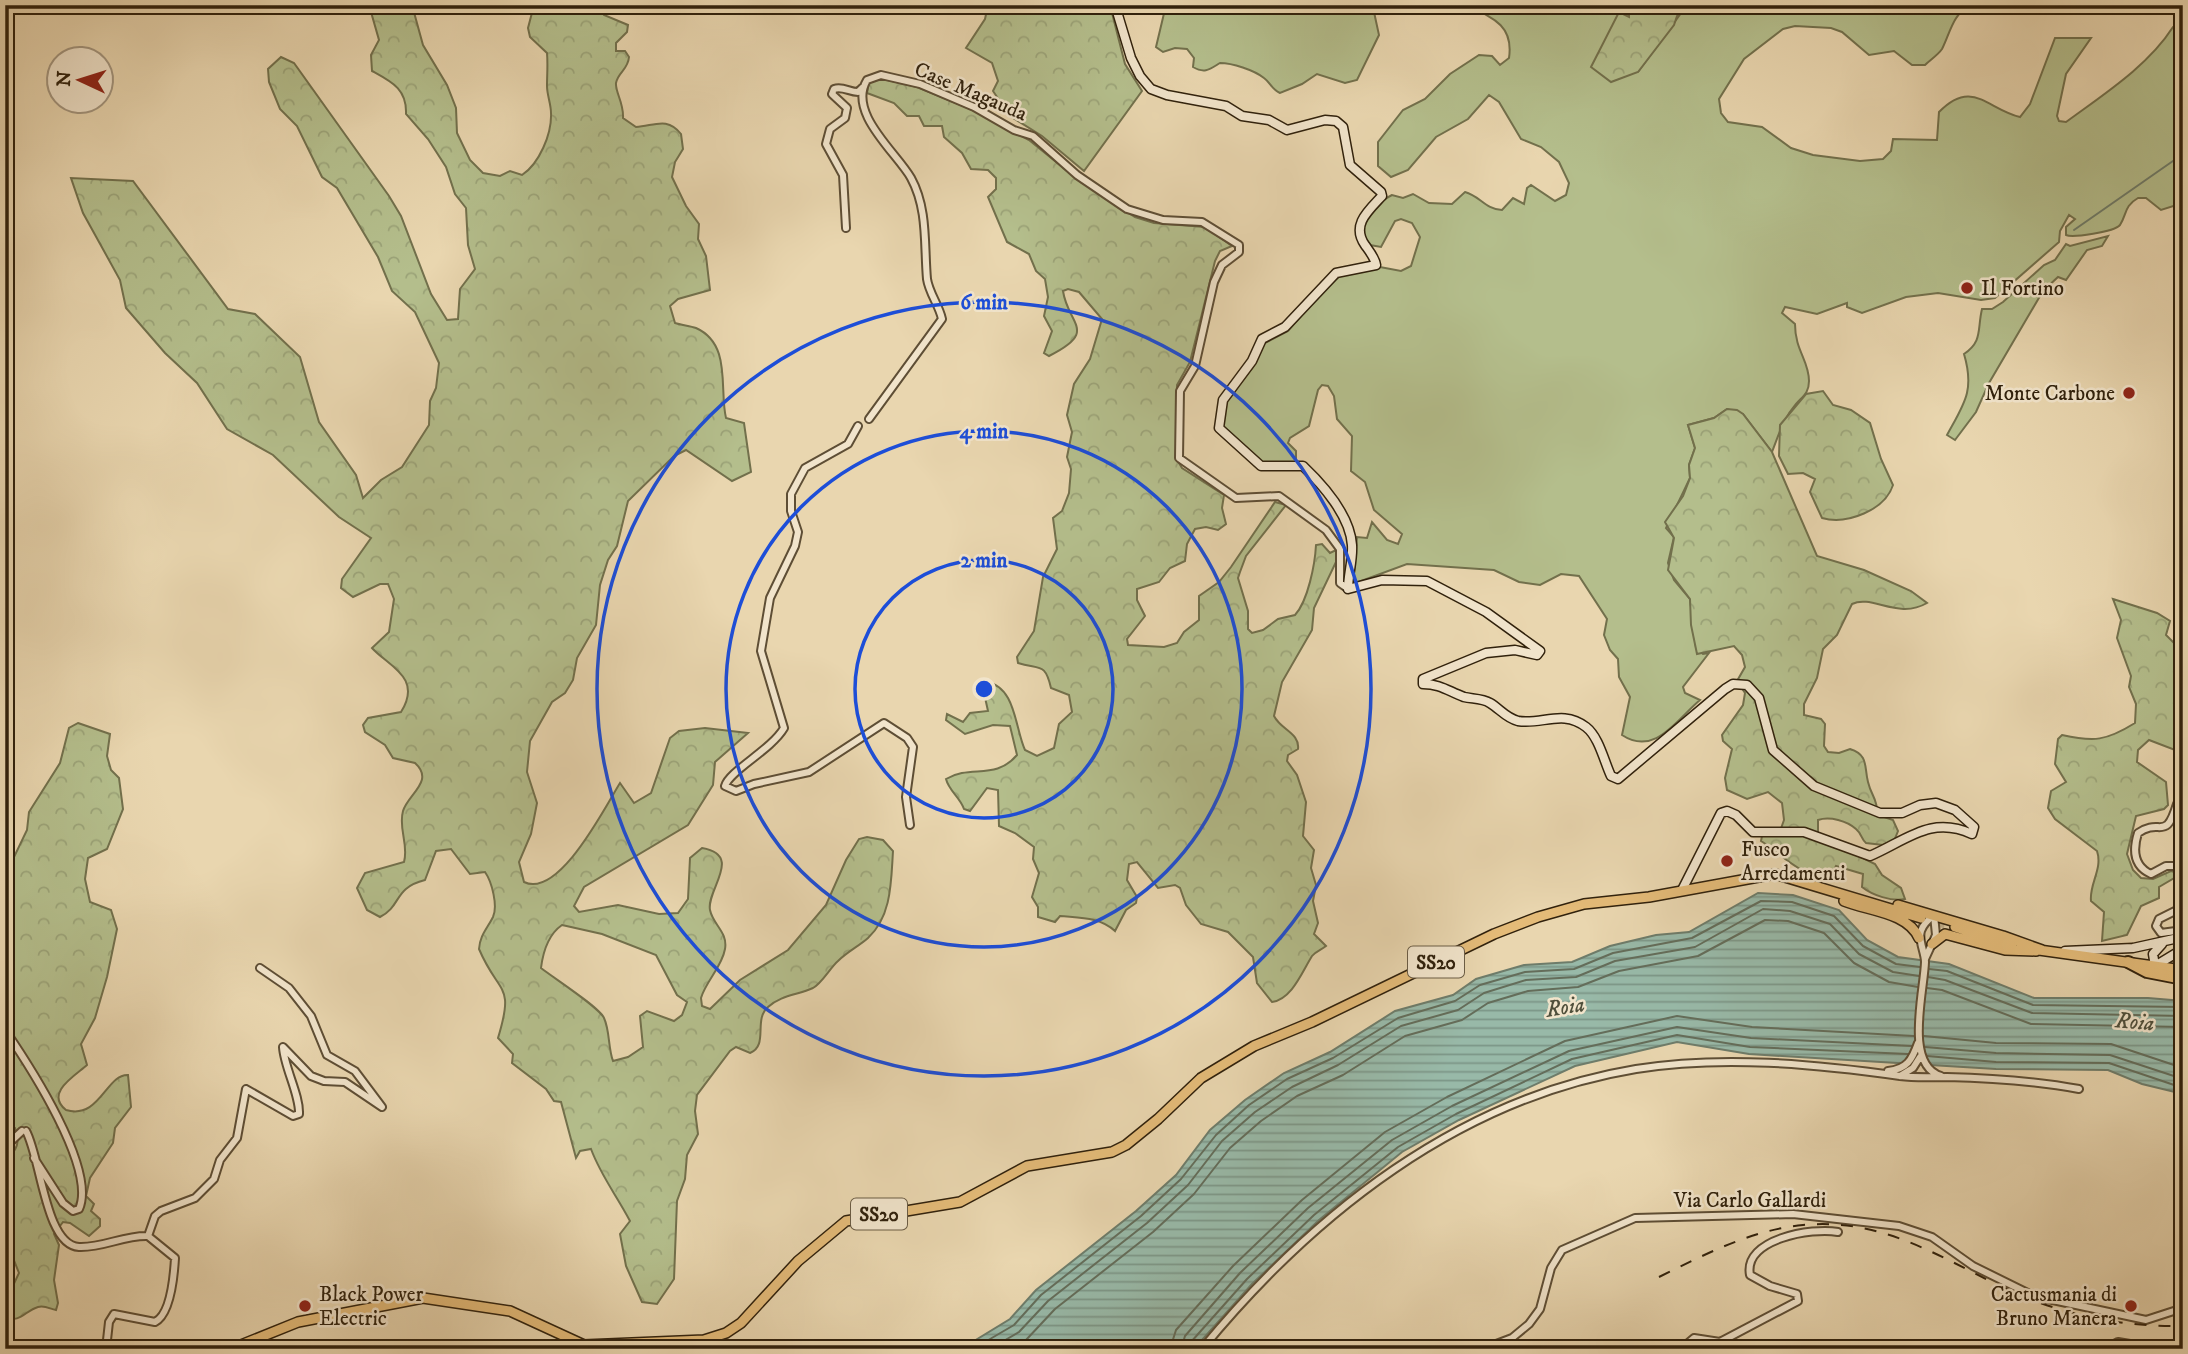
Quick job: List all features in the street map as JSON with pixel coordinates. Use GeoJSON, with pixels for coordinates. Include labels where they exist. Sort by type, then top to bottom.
{"type":"FeatureCollection","features":[{"type":"Feature","properties":{"kind":"highway"},"geometry":{"type":"LineString","coordinates":[[2128,962],[2147,972],[2183,979]]}},
{"type":"Feature","properties":{"kind":"main road"},"geometry":{"type":"LineString","coordinates":[[1115,5],[1131,58],[1140,76],[1151,89],[1167,95],[1226,106],[1242,116],[1260,117],[1287,130],[1325,120],[1336,121],[1343,127],[1350,165],[1382,194],[1359,227],[1360,237],[1376,265],[1336,273],[1285,327],[1262,339],[1252,361],[1223,400],[1219,412],[1219,428],[1257,464],[1272,468],[1303,466],[1338,505],[1348,525],[1352,545],[1346,588],[1382,580],[1427,581],[1486,612],[1518,638],[1539,650],[1539,654],[1515,650],[1486,653],[1448,671],[1429,676],[1423,680],[1423,684],[1440,684],[1463,696],[1483,700],[1509,718],[1521,721],[1569,718],[1584,725],[1590,730],[1613,777],[1623,778],[1657,743],[1697,714],[1725,689],[1739,683],[1753,689],[1759,698],[1773,750],[1814,786],[1880,813],[1895,814],[1927,803],[1936,803],[1955,810],[1974,827],[1972,834],[1953,825],[1927,828],[1870,856],[1804,832],[1753,832],[1730,811],[1724,811],[1682,890]]}},
{"type":"Feature","properties":{"kind":"main road","name":"SS20"},"geometry":{"type":"LineString","coordinates":[[231,1349],[298,1322],[423,1298],[510,1311],[584,1345],[661,1346],[704,1340],[733,1328],[798,1261],[846,1221],[960,1202],[1027,1166],[1112,1152],[1126,1145],[1158,1119],[1201,1078],[1254,1045],[1312,1022],[1493,934],[1584,904],[1682,890],[1762,874],[1785,875],[1921,918]]}},
{"type":"Feature","properties":{"kind":"main road"},"geometry":{"type":"LineString","coordinates":[[1785,875],[1799,875],[2042,950]]}},
{"type":"Feature","properties":{"kind":"main road"},"geometry":{"type":"LineString","coordinates":[[1785,875],[1807,887],[1861,908],[1905,920],[1918,932]]}},
{"type":"Feature","properties":{"kind":"main road"},"geometry":{"type":"LineString","coordinates":[[1945,924],[2042,950],[2183,970]]}},
{"type":"Feature","properties":{"kind":"main road"},"geometry":{"type":"LineString","coordinates":[[1935,939],[1951,934],[2005,950],[2042,950]]}},
{"type":"Feature","properties":{"kind":"main road"},"geometry":{"type":"LineString","coordinates":[[2055,952],[2163,943],[2183,937]]}},
{"type":"Feature","properties":{"kind":"main road"},"geometry":{"type":"LineString","coordinates":[[2155,966],[2153,954],[2163,943]]}},
{"type":"Feature","properties":{"kind":"main road"},"geometry":{"type":"LineString","coordinates":[[2155,966],[2183,948]]}},
{"type":"Feature","properties":{"kind":"street","name":"Case Magauda"},"geometry":{"type":"LineString","coordinates":[[862,88],[867,80],[881,75],[920,84],[1014,130],[1033,136],[1077,175],[1127,209],[1163,220],[1202,222],[1239,245],[1239,252],[1222,265],[1214,282],[1195,366],[1180,391],[1179,458],[1236,498],[1279,496],[1326,530],[1340,549],[1340,583],[1346,588]]}},
{"type":"Feature","properties":{"kind":"street"},"geometry":{"type":"LineString","coordinates":[[846,228],[843,175],[826,145],[830,129],[847,113],[845,104],[832,94],[834,89],[858,92],[862,88],[873,126],[883,144],[908,174],[915,190],[925,228],[927,280],[942,319],[869,419]]}},
{"type":"Feature","properties":{"kind":"street"},"geometry":{"type":"LineString","coordinates":[[858,426],[848,444],[816,460],[796,479],[791,494],[790,511],[798,532],[795,546],[769,598],[761,636],[763,667],[783,729],[778,739],[756,759],[730,776],[726,786],[736,791],[754,784],[809,772],[884,723],[907,738],[913,747],[906,797],[910,825]]}},
{"type":"Feature","properties":{"kind":"street"},"geometry":{"type":"LineString","coordinates":[[2177,804],[2165,830],[2144,829],[2138,833],[2134,851],[2146,873],[2166,866],[2183,866]]}},
{"type":"Feature","properties":{"kind":"street"},"geometry":{"type":"LineString","coordinates":[[2183,907],[2159,919],[2157,926],[2161,933],[2183,930]]}},
{"type":"Feature","properties":{"kind":"street"},"geometry":{"type":"LineString","coordinates":[[1900,1076],[1917,1058],[1925,959],[1918,932],[1934,915]]}},
{"type":"Feature","properties":{"kind":"street"},"geometry":{"type":"LineString","coordinates":[[1925,959],[1935,939],[1934,915]]}},
{"type":"Feature","properties":{"kind":"street"},"geometry":{"type":"LineString","coordinates":[[148,1236],[155,1216],[195,1198],[214,1179],[220,1160],[237,1138],[246,1089],[293,1116],[299,1114],[283,1047],[311,1076],[324,1081],[345,1082],[378,1108],[382,1107],[355,1071],[327,1055],[311,1016],[289,988],[260,968]]}},
{"type":"Feature","properties":{"kind":"street"},"geometry":{"type":"LineString","coordinates":[[5,1030],[30,1068],[81,1168],[83,1189],[79,1209],[74,1211],[63,1203],[34,1158]]}},
{"type":"Feature","properties":{"kind":"street"},"geometry":{"type":"LineString","coordinates":[[1917,1058],[1928,1070],[1945,1077]]}},
{"type":"Feature","properties":{"kind":"street"},"geometry":{"type":"LineString","coordinates":[[1202,1349],[1269,1275],[1332,1215],[1404,1161],[1485,1115],[1537,1096],[1636,1069],[1698,1063],[1825,1067],[1919,1078],[1945,1077],[2079,1089]]}},
{"type":"Feature","properties":{"kind":"street"},"geometry":{"type":"LineString","coordinates":[[1882,1072],[1909,1068]]}},
{"type":"Feature","properties":{"kind":"street"},"geometry":{"type":"LineString","coordinates":[[1909,1068],[1919,1078]]}},
{"type":"Feature","properties":{"kind":"street"},"geometry":{"type":"LineString","coordinates":[[5,1147],[24,1131],[52,1219],[63,1241],[69,1246],[91,1246],[130,1236],[148,1236],[175,1258],[160,1320],[155,1322],[114,1314],[108,1322],[107,1349]]}},
{"type":"Feature","properties":{"kind":"street","name":"Via Carlo Gallardi"},"geometry":{"type":"LineString","coordinates":[[1483,1349],[1511,1338],[1529,1324],[1540,1309],[1551,1268],[1562,1250],[1618,1223],[1635,1218],[1756,1213],[1802,1214],[1917,1231],[1932,1237],[1973,1266],[2034,1296],[2146,1320],[2183,1308]]}},
{"type":"Feature","properties":{"kind":"street"},"geometry":{"type":"LineString","coordinates":[[1802,1214],[1803,1232]]}},
{"type":"Feature","properties":{"kind":"street"},"geometry":{"type":"LineString","coordinates":[[1681,1349],[1694,1338],[1723,1341],[1760,1318],[1798,1301],[1797,1294],[1751,1276],[1749,1266],[1761,1247],[1803,1232],[1838,1232]]}},
{"type":"Feature","properties":{"kind":"street"},"geometry":{"type":"LineString","coordinates":[[2105,1349],[2118,1342],[2154,1348],[2183,1346]]}},
{"type":"Feature","properties":{"kind":"green space"},"geometry":{"type":"Polygon","coordinates":[[[369,5],[412,5],[423,45],[447,85],[456,108],[457,133],[470,160],[483,173],[500,176],[510,171],[522,175],[539,156],[551,121],[547,89],[547,53],[530,37],[528,28],[534,5],[598,5],[604,15],[628,25],[627,32],[616,43],[616,51],[625,51],[629,57],[616,83],[623,118],[636,127],[660,123],[671,125],[681,134],[683,149],[675,162],[672,177],[686,206],[699,224],[698,239],[706,256],[710,290],[678,299],[670,306],[675,323],[696,328],[707,335],[715,345],[722,368],[726,418],[744,423],[751,472],[732,481],[686,450],[674,456],[628,501],[617,546],[608,560],[600,585],[596,625],[577,658],[573,680],[565,693],[552,702],[530,741],[527,772],[537,803],[531,834],[519,862],[524,882],[538,884],[552,877],[566,864],[580,848],[620,783],[634,803],[651,793],[670,738],[679,731],[705,728],[748,733],[715,762],[713,785],[688,825],[584,887],[574,906],[579,912],[618,905],[659,914],[678,913],[688,899],[690,858],[702,848],[714,852],[722,865],[710,910],[724,938],[725,949],[721,962],[701,998],[702,1006],[710,1009],[740,980],[788,950],[826,905],[846,860],[859,839],[867,837],[883,840],[893,851],[889,898],[876,929],[838,961],[816,986],[778,1000],[768,1007],[762,1019],[756,1049],[750,1053],[736,1047],[730,1051],[697,1095],[695,1111],[698,1134],[687,1155],[685,1179],[677,1201],[674,1279],[657,1304],[642,1302],[626,1266],[620,1234],[630,1221],[591,1149],[580,1151],[576,1158],[561,1102],[554,1101],[546,1089],[512,1063],[513,1054],[498,1038],[505,998],[479,949],[495,907],[488,876],[485,872],[470,874],[451,849],[436,851],[425,880],[415,883],[403,892],[392,908],[380,917],[367,910],[357,888],[365,873],[404,862],[403,811],[422,776],[415,763],[393,758],[385,745],[365,732],[363,725],[368,718],[401,712],[408,690],[401,674],[372,648],[389,632],[394,599],[388,584],[380,584],[353,597],[341,588],[342,579],[371,538],[339,517],[273,455],[227,429],[197,383],[165,353],[126,308],[120,280],[83,213],[71,178],[133,181],[228,309],[255,314],[300,357],[319,422],[356,475],[363,498],[381,480],[402,467],[429,425],[430,401],[436,388],[439,363],[415,312],[392,291],[378,257],[337,188],[322,177],[297,126],[280,109],[269,82],[268,69],[281,57],[294,63],[401,216],[431,294],[447,320],[458,319],[460,289],[475,269],[468,245],[466,208],[455,194],[446,167],[428,139],[406,114],[401,92],[372,71],[371,55],[379,40],[369,5]],[[562,925],[547,944],[541,968],[586,1000],[604,1018],[613,1061],[628,1057],[643,1047],[640,1016],[647,1011],[674,1021],[682,1015],[687,1002],[677,995],[656,955],[602,934],[562,925]]]}},
{"type":"Feature","properties":{"kind":"green space"},"geometry":{"type":"Polygon","coordinates":[[[988,5],[1110,5],[1125,64],[1142,91],[1084,171],[1042,136],[1010,116],[993,91],[998,81],[992,63],[966,48],[985,19],[988,5]]]}},
{"type":"Feature","properties":{"kind":"green space"},"geometry":{"type":"Polygon","coordinates":[[[1166,5],[1399,5],[1378,8],[1374,12],[1379,35],[1357,80],[1345,83],[1317,74],[1280,93],[1260,75],[1249,70],[1220,63],[1201,70],[1193,67],[1194,58],[1187,49],[1175,48],[1163,52],[1156,47],[1166,5]]]}},
{"type":"Feature","properties":{"kind":"green space"},"geometry":{"type":"Polygon","coordinates":[[[1465,5],[1653,5],[1638,72],[1687,5],[1970,5],[1956,19],[1942,49],[1925,65],[1912,65],[1894,51],[1869,55],[1842,32],[1831,28],[1795,26],[1783,29],[1744,59],[1719,99],[1721,113],[1728,122],[1762,127],[1791,148],[1813,155],[1860,161],[1883,159],[1891,151],[1893,139],[1937,140],[1939,112],[1961,97],[1980,99],[2020,117],[2030,104],[2055,38],[2091,38],[2066,74],[2057,116],[2059,121],[2066,122],[2124,79],[2151,54],[2173,27],[2183,23],[2183,203],[2161,210],[2146,198],[2138,198],[2128,207],[2116,228],[2084,235],[2066,235],[2066,227],[2075,219],[2069,215],[2060,231],[2059,242],[1995,298],[1981,300],[1938,293],[1906,297],[1862,313],[1847,307],[1847,303],[1817,314],[1785,307],[1782,313],[1795,324],[1809,385],[1785,421],[1772,452],[1743,414],[1727,409],[1714,418],[1688,425],[1695,448],[1689,465],[1690,478],[1666,528],[1674,537],[1668,563],[1674,580],[1690,599],[1696,648],[1703,654],[1709,653],[1683,687],[1685,693],[1700,700],[1655,739],[1634,741],[1622,735],[1630,697],[1619,677],[1618,659],[1610,650],[1604,635],[1607,619],[1579,576],[1561,574],[1540,585],[1519,582],[1494,570],[1407,564],[1353,584],[1357,537],[1367,538],[1372,522],[1387,540],[1398,544],[1402,534],[1374,510],[1365,482],[1351,471],[1352,436],[1337,419],[1334,396],[1328,386],[1322,385],[1318,390],[1309,426],[1290,438],[1288,443],[1296,451],[1296,462],[1264,465],[1229,437],[1222,425],[1225,403],[1253,367],[1263,344],[1288,331],[1319,295],[1342,274],[1380,267],[1401,271],[1411,266],[1420,237],[1412,223],[1401,219],[1395,221],[1381,247],[1370,245],[1362,233],[1372,211],[1386,198],[1392,195],[1403,198],[1413,194],[1429,203],[1452,204],[1465,192],[1491,207],[1502,210],[1513,198],[1524,204],[1527,188],[1531,185],[1555,201],[1566,195],[1569,183],[1559,162],[1541,147],[1521,139],[1499,102],[1489,95],[1468,119],[1436,137],[1408,170],[1391,177],[1378,166],[1378,142],[1403,110],[1425,99],[1450,74],[1479,55],[1492,56],[1500,65],[1509,58],[1510,46],[1504,29],[1492,18],[1465,5]]]}},
{"type":"Feature","properties":{"kind":"green space"},"geometry":{"type":"Polygon","coordinates":[[[1629,5],[1691,5],[1677,16],[1674,25],[1638,72],[1611,82],[1591,67],[1619,12],[1629,17],[1629,5]]]}},
{"type":"Feature","properties":{"kind":"green space"},"geometry":{"type":"Polygon","coordinates":[[[879,78],[917,87],[973,110],[1029,140],[1077,179],[1135,217],[1154,223],[1205,227],[1232,246],[1220,251],[1215,261],[1190,362],[1177,385],[1176,458],[1182,468],[1224,495],[1222,508],[1226,524],[1218,530],[1206,527],[1195,529],[1187,544],[1185,561],[1170,568],[1159,582],[1137,589],[1137,600],[1145,616],[1127,639],[1128,645],[1164,647],[1177,643],[1184,632],[1199,620],[1199,596],[1219,582],[1275,502],[1286,505],[1246,556],[1238,578],[1248,611],[1248,629],[1252,633],[1263,630],[1278,619],[1295,615],[1300,609],[1310,582],[1316,545],[1322,544],[1330,553],[1336,550],[1336,562],[1314,608],[1312,630],[1282,682],[1274,716],[1298,744],[1298,749],[1288,755],[1287,761],[1297,775],[1306,802],[1303,836],[1314,850],[1311,868],[1316,885],[1313,901],[1318,923],[1314,934],[1326,946],[1312,956],[1296,984],[1279,1000],[1272,1002],[1257,983],[1253,957],[1228,932],[1201,924],[1186,905],[1180,888],[1175,885],[1158,888],[1137,862],[1129,864],[1127,880],[1137,897],[1136,903],[1126,910],[1115,931],[1103,923],[1089,919],[1060,916],[1055,922],[1038,917],[1038,907],[1032,897],[1039,873],[1033,859],[1034,847],[1015,833],[999,826],[998,790],[987,788],[970,811],[964,809],[947,783],[946,779],[955,775],[1000,768],[1017,755],[1010,726],[993,725],[965,734],[946,720],[947,714],[963,722],[970,713],[988,711],[984,693],[986,682],[1003,691],[1013,710],[1025,750],[1037,756],[1054,748],[1059,724],[1072,712],[1069,695],[1051,688],[1044,671],[1018,663],[1017,657],[1034,631],[1043,577],[1057,549],[1053,518],[1062,511],[1069,493],[1071,469],[1067,457],[1072,432],[1067,415],[1074,384],[1090,359],[1102,319],[1079,292],[1068,289],[1063,291],[1077,333],[1064,347],[1049,356],[1044,353],[1052,331],[1044,316],[1048,297],[1045,279],[1036,271],[1029,254],[1007,242],[988,197],[996,189],[996,178],[988,170],[971,169],[962,153],[944,137],[942,126],[924,126],[919,116],[907,116],[894,103],[867,93],[869,82],[879,78]]]}},
{"type":"Feature","properties":{"kind":"green space"},"geometry":{"type":"Polygon","coordinates":[[[2108,236],[2102,246],[2087,250],[2066,280],[2058,277],[2043,291],[1989,383],[1976,412],[1955,440],[1947,435],[1966,397],[1968,378],[1964,354],[1977,340],[1982,309],[1992,309],[2003,302],[2044,265],[2055,260],[2066,244],[2070,246],[2108,236]]]}},
{"type":"Feature","properties":{"kind":"green space"},"geometry":{"type":"Polygon","coordinates":[[[1823,391],[1833,405],[1851,410],[1870,423],[1881,459],[1893,485],[1882,502],[1864,514],[1843,519],[1822,518],[1810,492],[1815,479],[1803,473],[1788,474],[1779,456],[1780,425],[1806,394],[1823,391]]]}},
{"type":"Feature","properties":{"kind":"green space"},"geometry":{"type":"Polygon","coordinates":[[[1727,409],[1743,414],[1772,452],[1817,556],[1864,570],[1911,591],[1927,603],[1906,609],[1868,602],[1852,604],[1837,635],[1823,649],[1817,678],[1804,704],[1804,715],[1821,719],[1825,724],[1824,746],[1828,752],[1839,753],[1850,749],[1863,758],[1878,815],[1893,820],[1898,831],[1894,841],[1883,845],[1866,843],[1852,826],[1828,819],[1818,820],[1818,836],[1875,864],[1882,875],[1901,888],[1905,899],[1888,899],[1866,890],[1862,887],[1863,874],[1836,866],[1831,876],[1822,877],[1803,871],[1761,841],[1762,836],[1779,834],[1784,820],[1782,803],[1768,792],[1747,799],[1727,790],[1725,778],[1732,749],[1723,741],[1722,735],[1743,705],[1745,693],[1737,681],[1745,667],[1742,655],[1734,646],[1697,654],[1691,625],[1690,599],[1668,570],[1674,538],[1665,522],[1683,496],[1690,478],[1689,465],[1695,448],[1688,425],[1714,418],[1727,409]]]}},
{"type":"Feature","properties":{"kind":"green space"},"geometry":{"type":"Polygon","coordinates":[[[2113,599],[2157,613],[2170,621],[2166,635],[2183,652],[2183,749],[2175,750],[2149,740],[2138,750],[2137,762],[2166,782],[2168,805],[2164,809],[2136,816],[2127,854],[2133,870],[2141,878],[2153,879],[2171,871],[2181,874],[2159,887],[2159,898],[2141,906],[2127,935],[2102,941],[2104,912],[2091,901],[2098,864],[2097,851],[2055,819],[2048,808],[2051,791],[2066,782],[2055,764],[2058,739],[2062,735],[2083,739],[2108,737],[2135,723],[2136,704],[2129,687],[2131,676],[2117,638],[2121,620],[2113,599]]]}},
{"type":"Feature","properties":{"kind":"green space"},"geometry":{"type":"Polygon","coordinates":[[[78,723],[110,734],[107,756],[111,770],[119,778],[123,809],[107,849],[88,858],[85,879],[90,902],[111,910],[117,929],[95,1018],[81,1044],[87,1065],[64,1085],[58,1097],[66,1110],[87,1109],[114,1081],[128,1075],[131,1107],[115,1128],[113,1143],[90,1178],[86,1196],[94,1204],[91,1211],[100,1219],[100,1226],[89,1236],[70,1223],[63,1222],[54,1234],[59,1245],[54,1280],[58,1303],[56,1310],[38,1307],[19,1318],[10,1319],[5,1318],[5,1294],[12,1288],[19,1273],[13,1258],[5,1253],[5,1158],[15,1149],[17,1138],[15,1128],[5,1124],[5,913],[12,898],[14,857],[27,830],[29,812],[60,763],[69,728],[78,723]]]}},
{"type":"Feature","properties":{"kind":"water","name":"Roia"},"geometry":{"type":"Polygon","coordinates":[[[1758,893],[1793,895],[1839,910],[1867,940],[1898,957],[1949,964],[2034,998],[2148,998],[2183,1001],[2183,1094],[2142,1084],[2108,1070],[1996,1069],[1749,1054],[1677,1042],[1575,1066],[1459,1120],[1402,1152],[1319,1220],[1252,1284],[1194,1349],[961,1349],[1010,1319],[1036,1290],[1136,1211],[1176,1175],[1210,1130],[1245,1100],[1284,1073],[1330,1052],[1395,1011],[1453,995],[1476,979],[1524,965],[1572,962],[1610,946],[1656,935],[1689,932],[1758,893]]]}},
{"type":"Feature","properties":{"kind":"waterway"},"geometry":{"type":"LineString","coordinates":[[2074,230],[2183,154]]}},
{"type":"Feature","properties":{"kind":"tunnel"},"geometry":{"type":"LineString","coordinates":[[1926,919],[1945,924]]}},
{"type":"Feature","properties":{"kind":"railway"},"geometry":{"type":"LineString","coordinates":[[1659,1277],[1729,1244],[1765,1232],[1803,1225],[1834,1224],[1864,1228],[1891,1236],[1943,1257],[2022,1296],[2061,1310],[2121,1322],[2183,1326]]}},
{"type":"Feature","properties":{"kind":"railway"},"geometry":{"type":"LineString","coordinates":[[1518,1349],[1531,1342]]}},
{"type":"Feature","properties":{"kind":"place","name":"Il Fortino"},"geometry":{"type":"Point","coordinates":[1967,288]}},
{"type":"Feature","properties":{"kind":"place","name":"Monte Carbone"},"geometry":{"type":"Point","coordinates":[2129,393]}},
{"type":"Feature","properties":{"kind":"place","name":"Fusco Arredamenti"},"geometry":{"type":"Point","coordinates":[1727,861]}},
{"type":"Feature","properties":{"kind":"place","name":"Black Power Electric"},"geometry":{"type":"Point","coordinates":[305,1306]}},
{"type":"Feature","properties":{"kind":"place","name":"Cactusmania di Bruno Manera"},"geometry":{"type":"Point","coordinates":[2131,1306]}}]}
